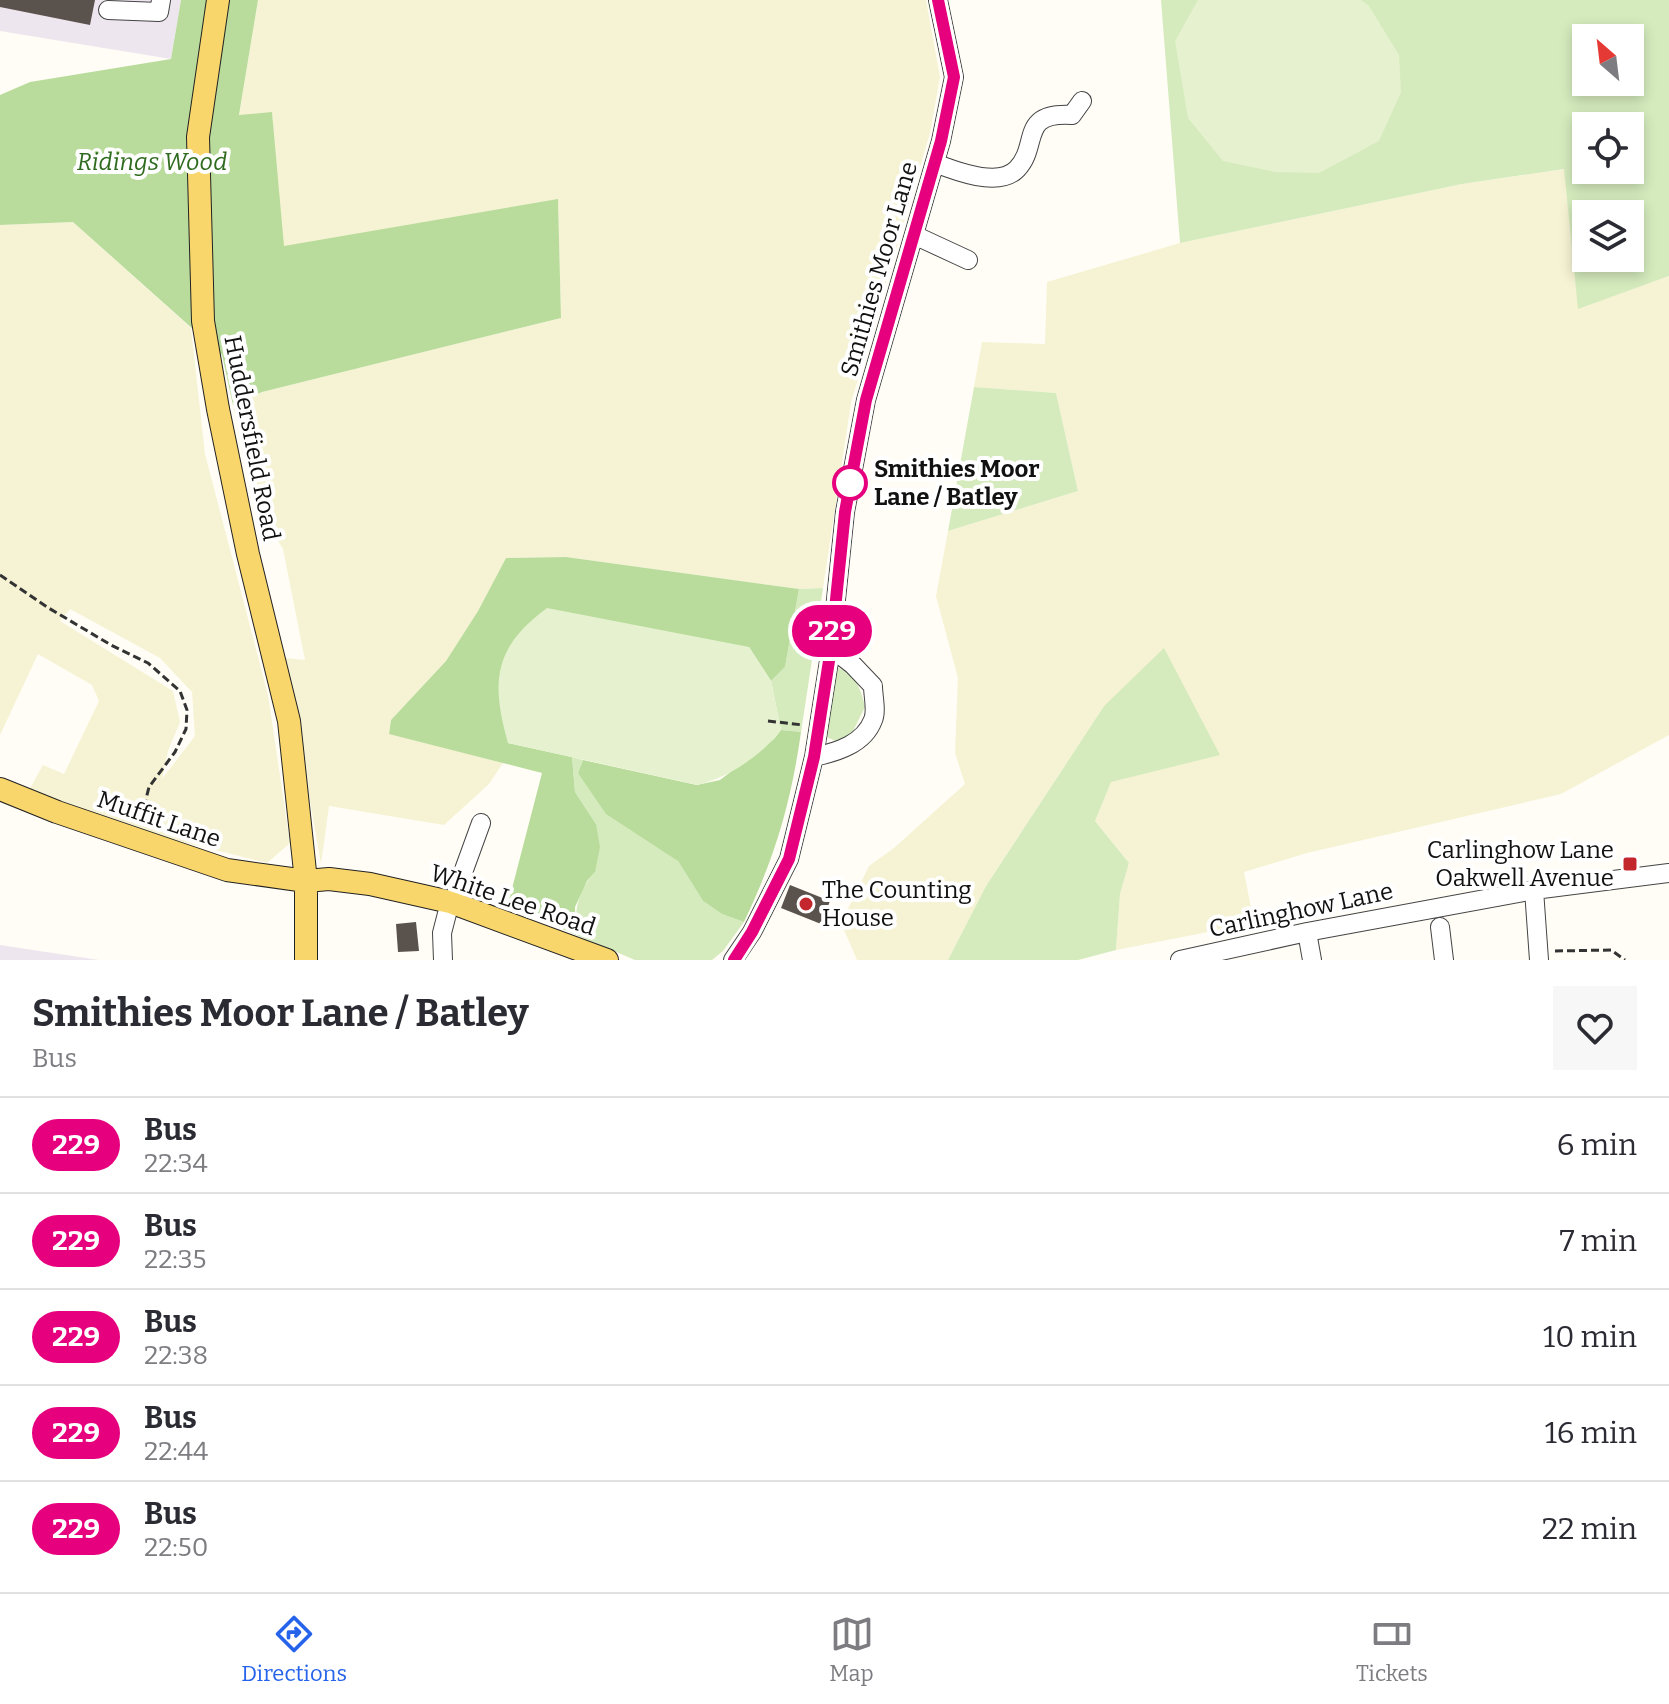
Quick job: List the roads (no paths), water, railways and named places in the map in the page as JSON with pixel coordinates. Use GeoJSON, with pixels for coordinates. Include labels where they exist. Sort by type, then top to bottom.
{"type":"FeatureCollection","features":[{"type":"Feature","properties":{"kind":"main road","name":"Huddersfield Road"},"geometry":{"type":"LineString","coordinates":[[218,0],[198,137],[203,321],[248,554],[289,721],[306,881],[306,960]]}},
{"type":"Feature","properties":{"kind":"main road","name":"Muffit Lane"},"geometry":{"type":"LineString","coordinates":[[0,789],[227,870],[306,881]]}},
{"type":"Feature","properties":{"kind":"main road","name":"White Lee Road"},"geometry":{"type":"LineString","coordinates":[[306,881],[329,879],[370,884],[452,903],[607,960]]}},
{"type":"Feature","properties":{"kind":"street"},"geometry":{"type":"LineString","coordinates":[[108,10],[159,12],[161,0]]}},
{"type":"Feature","properties":{"kind":"street","name":"Smithies Moor Lane"},"geometry":{"type":"LineString","coordinates":[[733,960],[752,932],[789,859],[814,757],[831,648],[845,512],[866,400],[935,163],[954,77],[938,0]]}},
{"type":"Feature","properties":{"kind":"street"},"geometry":{"type":"LineString","coordinates":[[935,163],[979,177],[1008,176],[1019,168],[1034,128],[1046,117],[1072,115],[1082,101]]}},
{"type":"Feature","properties":{"kind":"street"},"geometry":{"type":"LineString","coordinates":[[914,235],[968,260]]}},
{"type":"Feature","properties":{"kind":"street"},"geometry":{"type":"LineString","coordinates":[[814,757],[855,743],[874,719],[873,686],[831,648]]}},
{"type":"Feature","properties":{"kind":"street"},"geometry":{"type":"LineString","coordinates":[[443,960],[442,933],[481,823]]}},
{"type":"Feature","properties":{"kind":"street","name":"Carlinghow Lane"},"geometry":{"type":"LineString","coordinates":[[1180,960],[1307,932],[1534,890],[1669,873]]}},
{"type":"Feature","properties":{"kind":"street"},"geometry":{"type":"LineString","coordinates":[[1534,890],[1539,956]]}},
{"type":"Feature","properties":{"kind":"street"},"geometry":{"type":"LineString","coordinates":[[1440,927],[1444,960]]}},
{"type":"Feature","properties":{"kind":"street"},"geometry":{"type":"LineString","coordinates":[[1307,932],[1312,960]]}},
{"type":"Feature","properties":{"kind":"place","name":"Smithies Moor Lane / Batley"},"geometry":{"type":"Point","coordinates":[850,483]}},
{"type":"Feature","properties":{"kind":"place","name":"Carlinghow Lane Oakwell Avenue"},"geometry":{"type":"Point","coordinates":[1630,864]}},
{"type":"Feature","properties":{"kind":"place","name":"The Counting House"},"geometry":{"type":"Point","coordinates":[806,904]}},
{"type":"Feature","properties":{"kind":"park label","name":"Ridings Wood"},"geometry":{"type":"Point","coordinates":[152,162]}}]}
